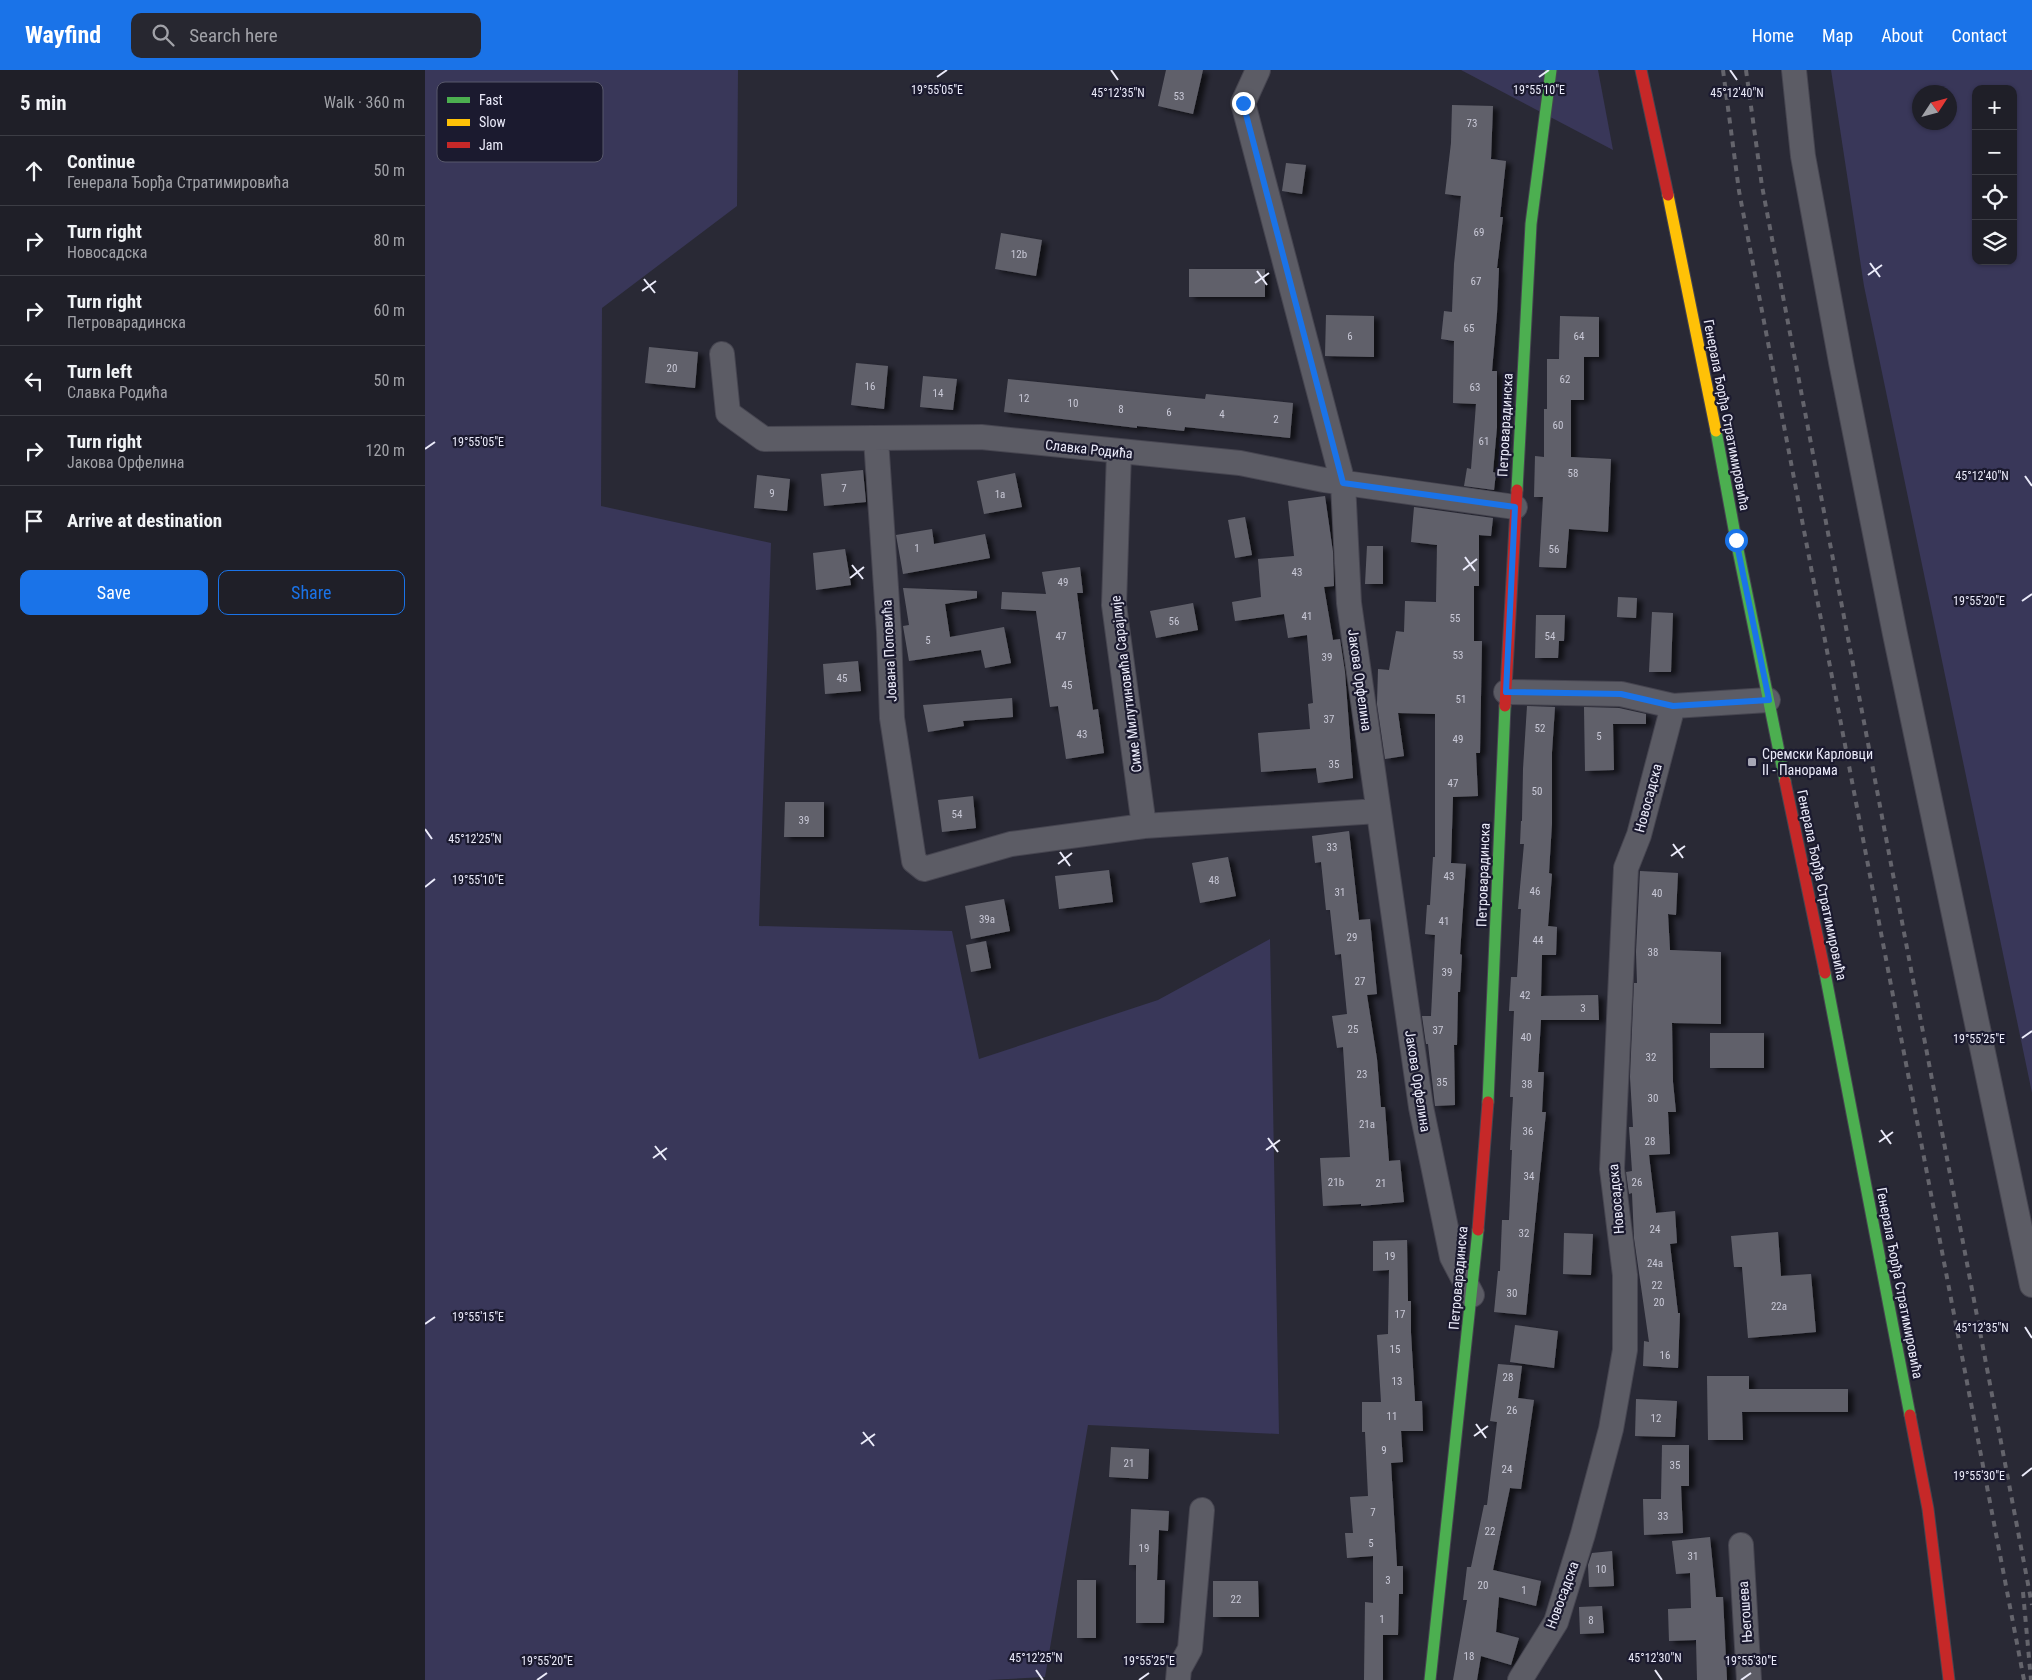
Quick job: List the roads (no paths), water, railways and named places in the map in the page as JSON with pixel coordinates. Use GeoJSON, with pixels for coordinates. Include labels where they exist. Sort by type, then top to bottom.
{"type":"FeatureCollection","features":[{"type":"Feature","properties":{"kind":"main road","name":"Петроварадинска"},"geometry":{"type":"LineString","coordinates":[[1430,1680],[1472,1295],[1488,1111],[1506,692],[1531,224],[1551,70]]}},
{"type":"Feature","properties":{"kind":"main road","name":"Генерала Ђорђа Стратимировића"},"geometry":{"type":"LineString","coordinates":[[1641,70],[1708,384],[1769,700],[1836,1030],[1928,1509],[1949,1680]]}},
{"type":"Feature","properties":{"kind":"street","name":"Јакова Орфелина"},"geometry":{"type":"LineString","coordinates":[[1258,70],[1243,103],[1343,483],[1349,603],[1421,1107],[1452,1257],[1472,1295]]}},
{"type":"Feature","properties":{"kind":"street"},"geometry":{"type":"LineString","coordinates":[[1794,70],[1803,156],[1843,371],[1897,643],[2032,1285]]}},
{"type":"Feature","properties":{"kind":"street","name":"Славка Родића"},"geometry":{"type":"LineString","coordinates":[[722,354],[728,413],[764,439],[981,437],[1240,463],[1343,483],[1515,507]]}},
{"type":"Feature","properties":{"kind":"street","name":"Јована Поповића"},"geometry":{"type":"LineString","coordinates":[[876,439],[889,632],[892,718],[914,861],[924,869],[1011,844],[1144,826]]}},
{"type":"Feature","properties":{"kind":"street","name":"Симе Милутиновића Сарајлије"},"geometry":{"type":"LineString","coordinates":[[1119,452],[1114,605],[1144,826]]}},
{"type":"Feature","properties":{"kind":"street"},"geometry":{"type":"LineString","coordinates":[[1506,692],[1621,694],[1673,706],[1769,700]]}},
{"type":"Feature","properties":{"kind":"street","name":"Новосадска"},"geometry":{"type":"LineString","coordinates":[[1520,1680],[1555,1622],[1583,1534],[1611,1429],[1625,1350],[1625,1275],[1612,1169],[1625,868],[1639,835],[1673,706]]}},
{"type":"Feature","properties":{"kind":"street"},"geometry":{"type":"LineString","coordinates":[[1144,826],[1378,811]]}},
{"type":"Feature","properties":{"kind":"street"},"geometry":{"type":"LineString","coordinates":[[1178,1680],[1179,1669],[1190,1649],[1202,1510]]}},
{"type":"Feature","properties":{"kind":"street","name":"Његошева"},"geometry":{"type":"LineString","coordinates":[[1741,1545],[1749,1680]]}},
{"type":"Feature","properties":{"kind":"railway"},"geometry":{"type":"LineString","coordinates":[[1723,70],[1739,191],[2024,1680]]}},
{"type":"Feature","properties":{"kind":"railway"},"geometry":{"type":"LineString","coordinates":[[1746,70],[1762,186],[2032,1605]]}},
{"type":"Feature","properties":{"kind":"railway"},"geometry":{"type":"LineString","coordinates":[[2023,1592],[2031,1680]]}},
{"type":"Feature","properties":{"kind":"place","name":"Сремски Карловци II - Панорама"},"geometry":{"type":"Point","coordinates":[1752,762]}}]}
